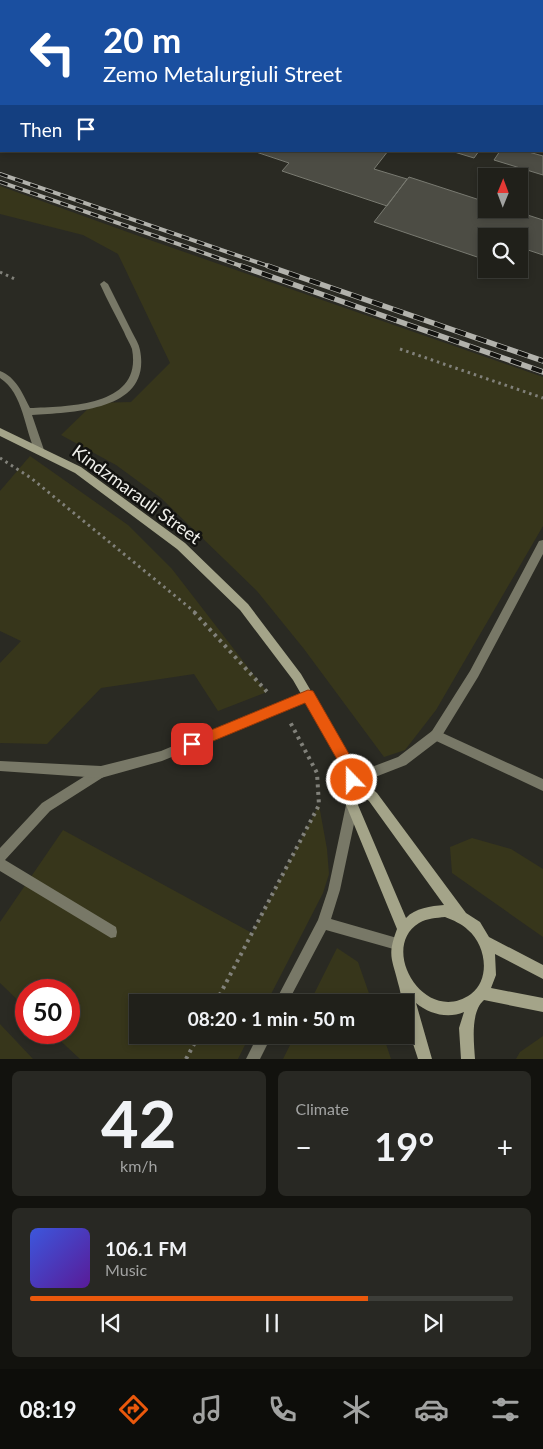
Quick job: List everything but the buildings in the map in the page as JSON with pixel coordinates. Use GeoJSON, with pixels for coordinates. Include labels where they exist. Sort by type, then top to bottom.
{"type":"FeatureCollection","features":[{"type":"Feature","properties":{"kind":"main road","name":"Kindzmarauli Street"},"geometry":{"type":"LineString","coordinates":[[0,432],[78,470],[181,546],[244,607],[298,677],[344,758],[352,780],[352,805],[404,930]]}},
{"type":"Feature","properties":{"kind":"main road","name":"Kindzmarauli Street"},"geometry":{"type":"LineString","coordinates":[[352,780],[372,797],[460,917]]}},
{"type":"Feature","properties":{"kind":"main road"},"geometry":{"type":"LineString","coordinates":[[425,1059],[396,961],[397,944],[404,930],[415,918],[429,912],[445,912],[460,917],[475,927],[485,942],[490,958],[489,978],[479,995],[466,1028],[468,1059]]}},
{"type":"Feature","properties":{"kind":"main road"},"geometry":{"type":"LineString","coordinates":[[485,942],[543,972]]}},
{"type":"Feature","properties":{"kind":"main road"},"geometry":{"type":"LineString","coordinates":[[404,985],[416,998],[432,1007],[450,1010],[466,1006],[479,995],[543,1005]]}},
{"type":"Feature","properties":{"kind":"street"},"geometry":{"type":"LineString","coordinates":[[26,412],[80,408],[110,400],[130,388],[137,372],[136,349],[104,284]]}},
{"type":"Feature","properties":{"kind":"street"},"geometry":{"type":"LineString","coordinates":[[0,374],[6,376],[23,402],[39,450]]}},
{"type":"Feature","properties":{"kind":"street"},"geometry":{"type":"LineString","coordinates":[[352,780],[402,760],[436,735],[474,674],[543,544]]}},
{"type":"Feature","properties":{"kind":"street"},"geometry":{"type":"LineString","coordinates":[[0,857],[46,807],[101,772],[162,756],[308,696]]}},
{"type":"Feature","properties":{"kind":"street"},"geometry":{"type":"LineString","coordinates":[[436,735],[543,785]]}},
{"type":"Feature","properties":{"kind":"street"},"geometry":{"type":"LineString","coordinates":[[0,766],[101,772]]}},
{"type":"Feature","properties":{"kind":"street"},"geometry":{"type":"LineString","coordinates":[[285,994],[323,923],[334,890],[352,805]]}},
{"type":"Feature","properties":{"kind":"street"},"geometry":{"type":"LineString","coordinates":[[0,864],[111,932]]}},
{"type":"Feature","properties":{"kind":"street"},"geometry":{"type":"LineString","coordinates":[[323,923],[397,944]]}},
{"type":"Feature","properties":{"kind":"street"},"geometry":{"type":"LineString","coordinates":[[253,1059],[260,1044]]}},
{"type":"Feature","properties":{"kind":"path"},"geometry":{"type":"LineString","coordinates":[[0,272],[18,280]]}},
{"type":"Feature","properties":{"kind":"path"},"geometry":{"type":"LineString","coordinates":[[400,349],[543,398]]}},
{"type":"Feature","properties":{"kind":"path"},"geometry":{"type":"LineString","coordinates":[[0,458],[31,478],[197,614],[282,706],[317,773],[319,805],[220,994]]}},
{"type":"Feature","properties":{"kind":"path"},"geometry":{"type":"LineString","coordinates":[[186,1059],[194,1044]]}},
{"type":"Feature","properties":{"kind":"shaded area"},"geometry":{"type":"Polygon","coordinates":[[[0,186],[543,377],[543,526],[436,710],[405,750],[384,757],[304,649],[257,591],[161,498],[116,465],[61,435],[94,403],[131,402],[170,363],[118,254],[83,235],[0,214],[0,186]]]}},
{"type":"Feature","properties":{"kind":"shaded area"},"geometry":{"type":"Polygon","coordinates":[[[30,456],[128,525],[172,569],[267,692],[218,711],[194,674],[101,688],[47,744],[0,743],[0,663],[21,641],[0,631],[0,491],[30,456]]]}},
{"type":"Feature","properties":{"kind":"shaded area"},"geometry":{"type":"Polygon","coordinates":[[[319,805],[327,849],[329,874],[323,893],[271,994],[129,994],[129,1044],[246,1044],[238,1059],[80,1059],[64,1044],[80,1044],[80,979],[15,979],[15,997],[0,983],[0,922],[63,830],[252,933],[319,805]]]}},
{"type":"Feature","properties":{"kind":"shaded area"},"geometry":{"type":"Polygon","coordinates":[[[472,838],[511,849],[543,869],[543,937],[452,873],[450,847],[472,838]]]}},
{"type":"Feature","properties":{"kind":"shaded area"},"geometry":{"type":"Polygon","coordinates":[[[337,948],[358,962],[369,994],[314,994],[337,948]]]}},
{"type":"Feature","properties":{"kind":"shaded area"},"geometry":{"type":"Polygon","coordinates":[[[0,1024],[15,1040],[15,1044],[19,1044],[33,1059],[0,1059],[0,1024]]]}},
{"type":"Feature","properties":{"kind":"shaded area"},"geometry":{"type":"Polygon","coordinates":[[[543,1036],[543,1059],[516,1059],[520,1052],[543,1036]]]}},
{"type":"Feature","properties":{"kind":"shaded area"},"geometry":{"type":"Polygon","coordinates":[[[290,1044],[386,1044],[391,1059],[283,1059],[290,1044]]]}},
{"type":"Feature","properties":{"kind":"railway"},"geometry":{"type":"LineString","coordinates":[[0,174],[271,267]]}},
{"type":"Feature","properties":{"kind":"railway"},"geometry":{"type":"LineString","coordinates":[[0,182],[244,267]]}},
{"type":"Feature","properties":{"kind":"railway"},"geometry":{"type":"LineString","coordinates":[[241,266],[543,372]]}},
{"type":"Feature","properties":{"kind":"railway"},"geometry":{"type":"LineString","coordinates":[[268,266],[543,361]]}},
{"type":"Feature","properties":{"kind":"route"},"geometry":{"type":"LineString","coordinates":[[192,744],[308,696],[344,758],[352,780]]}}]}
